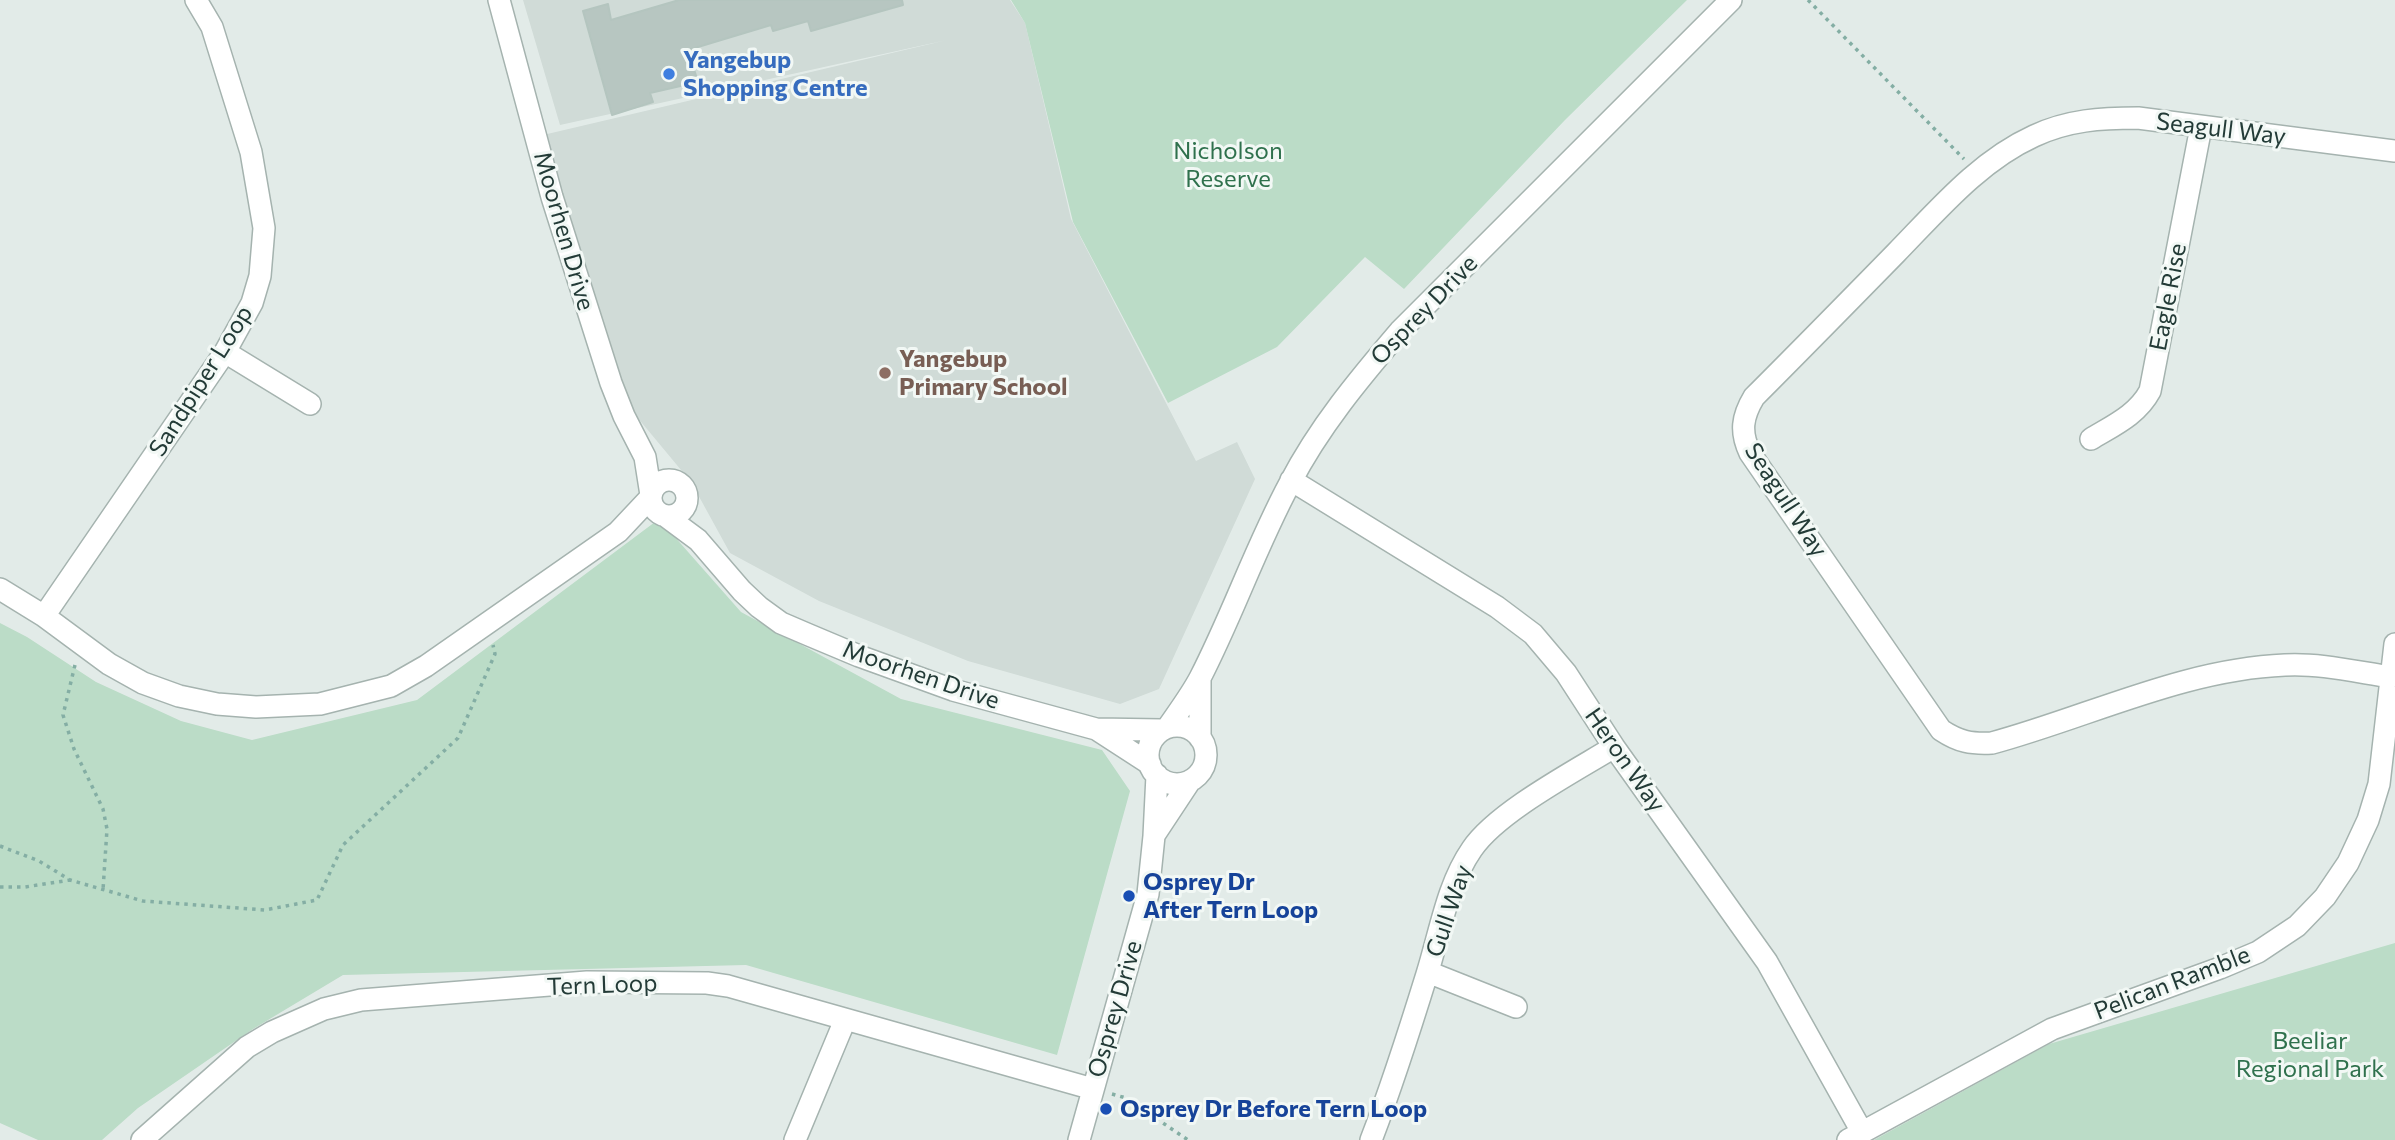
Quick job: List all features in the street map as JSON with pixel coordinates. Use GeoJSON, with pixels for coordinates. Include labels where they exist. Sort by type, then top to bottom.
{"type":"FeatureCollection","features":[{"type":"Feature","properties":{"kind":"street","name":"Sandpiper Loop"},"geometry":{"type":"LineString","coordinates":[[44,616],[226,352],[252,303],[260,276],[264,228],[251,152],[212,27],[197,0]]}},
{"type":"Feature","properties":{"kind":"street","name":"Moorhen Drive"},"geometry":{"type":"LineString","coordinates":[[499,0],[552,197],[597,343],[624,416],[645,457],[663,507],[698,540],[741,592],[781,623],[859,656],[953,690],[1097,729],[1165,728]]}},
{"type":"Feature","properties":{"kind":"street","name":"Osprey Drive"},"geometry":{"type":"LineString","coordinates":[[1165,728],[1200,679],[1260,542],[1291,480],[1326,422],[1400,331],[1731,0]]}},
{"type":"Feature","properties":{"kind":"street","name":"Seagull Way"},"geometry":{"type":"LineString","coordinates":[[2391,677],[2287,665],[2246,669],[2186,681],[1992,743],[1973,744],[1956,740],[1941,730],[1750,453],[1742,425],[1746,410],[1754,397],[1975,175],[2005,151],[2035,135],[2066,123],[2101,118],[2138,118],[2395,151]]}},
{"type":"Feature","properties":{"kind":"street","name":"Eagle Rise"},"geometry":{"type":"LineString","coordinates":[[2091,439],[2131,415],[2142,405],[2150,391],[2202,127]]}},
{"type":"Feature","properties":{"kind":"street"},"geometry":{"type":"LineString","coordinates":[[226,352],[310,404]]}},
{"type":"Feature","properties":{"kind":"street","name":"Moorhen Drive"},"geometry":{"type":"LineString","coordinates":[[645,457],[670,480],[678,482],[687,493],[663,507]]}},
{"type":"Feature","properties":{"kind":"street"},"geometry":{"type":"LineString","coordinates":[[0,589],[143,683],[179,696],[217,704],[256,707],[320,704],[391,686],[426,666],[618,532],[663,507],[658,483],[670,480]]}},
{"type":"Feature","properties":{"kind":"street","name":"Heron Way"},"geometry":{"type":"LineString","coordinates":[[1291,480],[1497,607],[1533,634],[1566,673],[1614,747],[1767,962],[1855,1136]]}},
{"type":"Feature","properties":{"kind":"street","name":"Pelican Ramble"},"geometry":{"type":"LineString","coordinates":[[1855,1136],[2052,1028],[2220,968],[2258,951],[2297,926],[2325,897],[2348,863],[2368,820],[2379,784],[2395,644]]}},
{"type":"Feature","properties":{"kind":"street","name":"Osprey Drive"},"geometry":{"type":"LineString","coordinates":[[1200,679],[1200,737]]}},
{"type":"Feature","properties":{"kind":"street"},"geometry":{"type":"LineString","coordinates":[[1186,727],[1200,737],[1206,753],[1205,762],[1190,781],[1172,783],[1153,770],[1148,754],[1150,744],[1165,728],[1186,727]]}},
{"type":"Feature","properties":{"kind":"street","name":"Moorhen Drive"},"geometry":{"type":"LineString","coordinates":[[1097,729],[1153,770]]}},
{"type":"Feature","properties":{"kind":"street","name":"Gull Way"},"geometry":{"type":"LineString","coordinates":[[1371,1140],[1458,874],[1472,848],[1489,830],[1521,806],[1614,747]]}},
{"type":"Feature","properties":{"kind":"street","name":"Osprey Drive"},"geometry":{"type":"LineString","coordinates":[[1079,1140],[1147,894],[1154,836],[1153,770]]}},
{"type":"Feature","properties":{"kind":"street","name":"Osprey Drive"},"geometry":{"type":"LineString","coordinates":[[1154,836],[1190,781]]}},
{"type":"Feature","properties":{"kind":"street"},"geometry":{"type":"LineString","coordinates":[[1428,972],[1516,1007]]}},
{"type":"Feature","properties":{"kind":"street","name":"Tern Loop"},"geometry":{"type":"LineString","coordinates":[[142,1140],[247,1047],[272,1032],[324,1009],[361,1000],[587,982],[707,983],[728,986],[1093,1089]]}},
{"type":"Feature","properties":{"kind":"street"},"geometry":{"type":"LineString","coordinates":[[796,1140],[845,1020]]}},
{"type":"Feature","properties":{"kind":"path"},"geometry":{"type":"LineString","coordinates":[[1808,0],[1966,160],[1975,175]]}},
{"type":"Feature","properties":{"kind":"path"},"geometry":{"type":"LineString","coordinates":[[0,846],[39,861],[70,880],[143,901],[265,910],[317,900],[343,845],[458,738],[495,654],[493,645],[481,628]]}},
{"type":"Feature","properties":{"kind":"path"},"geometry":{"type":"LineString","coordinates":[[80,644],[63,715],[74,749],[103,809],[107,829],[103,890]]}},
{"type":"Feature","properties":{"kind":"path"},"geometry":{"type":"LineString","coordinates":[[0,887],[25,887],[70,880]]}},
{"type":"Feature","properties":{"kind":"path"},"geometry":{"type":"LineString","coordinates":[[1093,1089],[1126,1098],[1188,1140]]}},
{"type":"Feature","properties":{"kind":"shaded area","name":"Yangebup Primary School"},"geometry":{"type":"Polygon","coordinates":[[[523,0],[1010,0],[1025,23],[1071,219],[1196,461],[1237,442],[1255,479],[1159,689],[1120,704],[968,661],[819,601],[730,553],[691,482],[637,417],[604,343],[543,135],[947,40],[560,125],[523,0]]]}},
{"type":"Feature","properties":{"kind":"green space","name":"Nicholson Reserve"},"geometry":{"type":"Polygon","coordinates":[[[1011,0],[1687,0],[1565,120],[1404,289],[1365,257],[1277,347],[1168,403],[1073,222],[1025,23],[1011,0]]]}},
{"type":"Feature","properties":{"kind":"green space"},"geometry":{"type":"Polygon","coordinates":[[[659,519],[741,612],[901,699],[1102,750],[1130,791],[1057,1055],[746,965],[343,975],[253,1029],[138,1108],[102,1140],[38,1140],[0,1123],[0,623],[27,637],[96,682],[181,721],[252,740],[417,700],[659,519]]]}},
{"type":"Feature","properties":{"kind":"green space","name":"Beeliar Regional Park"},"geometry":{"type":"Polygon","coordinates":[[[2395,943],[2395,1140],[1874,1140],[2049,1044],[2395,943]]]}},
{"type":"Feature","properties":{"kind":"building"},"geometry":{"type":"Polygon","coordinates":[[[679,0],[902,0],[903,5],[811,31],[808,21],[773,31],[771,25],[688,50],[698,82],[650,93],[653,102],[612,115],[583,11],[608,4],[611,20],[679,0]]]}},
{"type":"Feature","properties":{"kind":"place","name":"Yangebup Shopping Centre"},"geometry":{"type":"Point","coordinates":[669,74]}},
{"type":"Feature","properties":{"kind":"place","name":"Yangebup Primary School"},"geometry":{"type":"Point","coordinates":[885,373]}},
{"type":"Feature","properties":{"kind":"place","name":"Osprey Dr After Tern Loop"},"geometry":{"type":"Point","coordinates":[1129,896]}},
{"type":"Feature","properties":{"kind":"place","name":"Osprey Dr Before Tern Loop"},"geometry":{"type":"Point","coordinates":[1106,1109]}}]}
